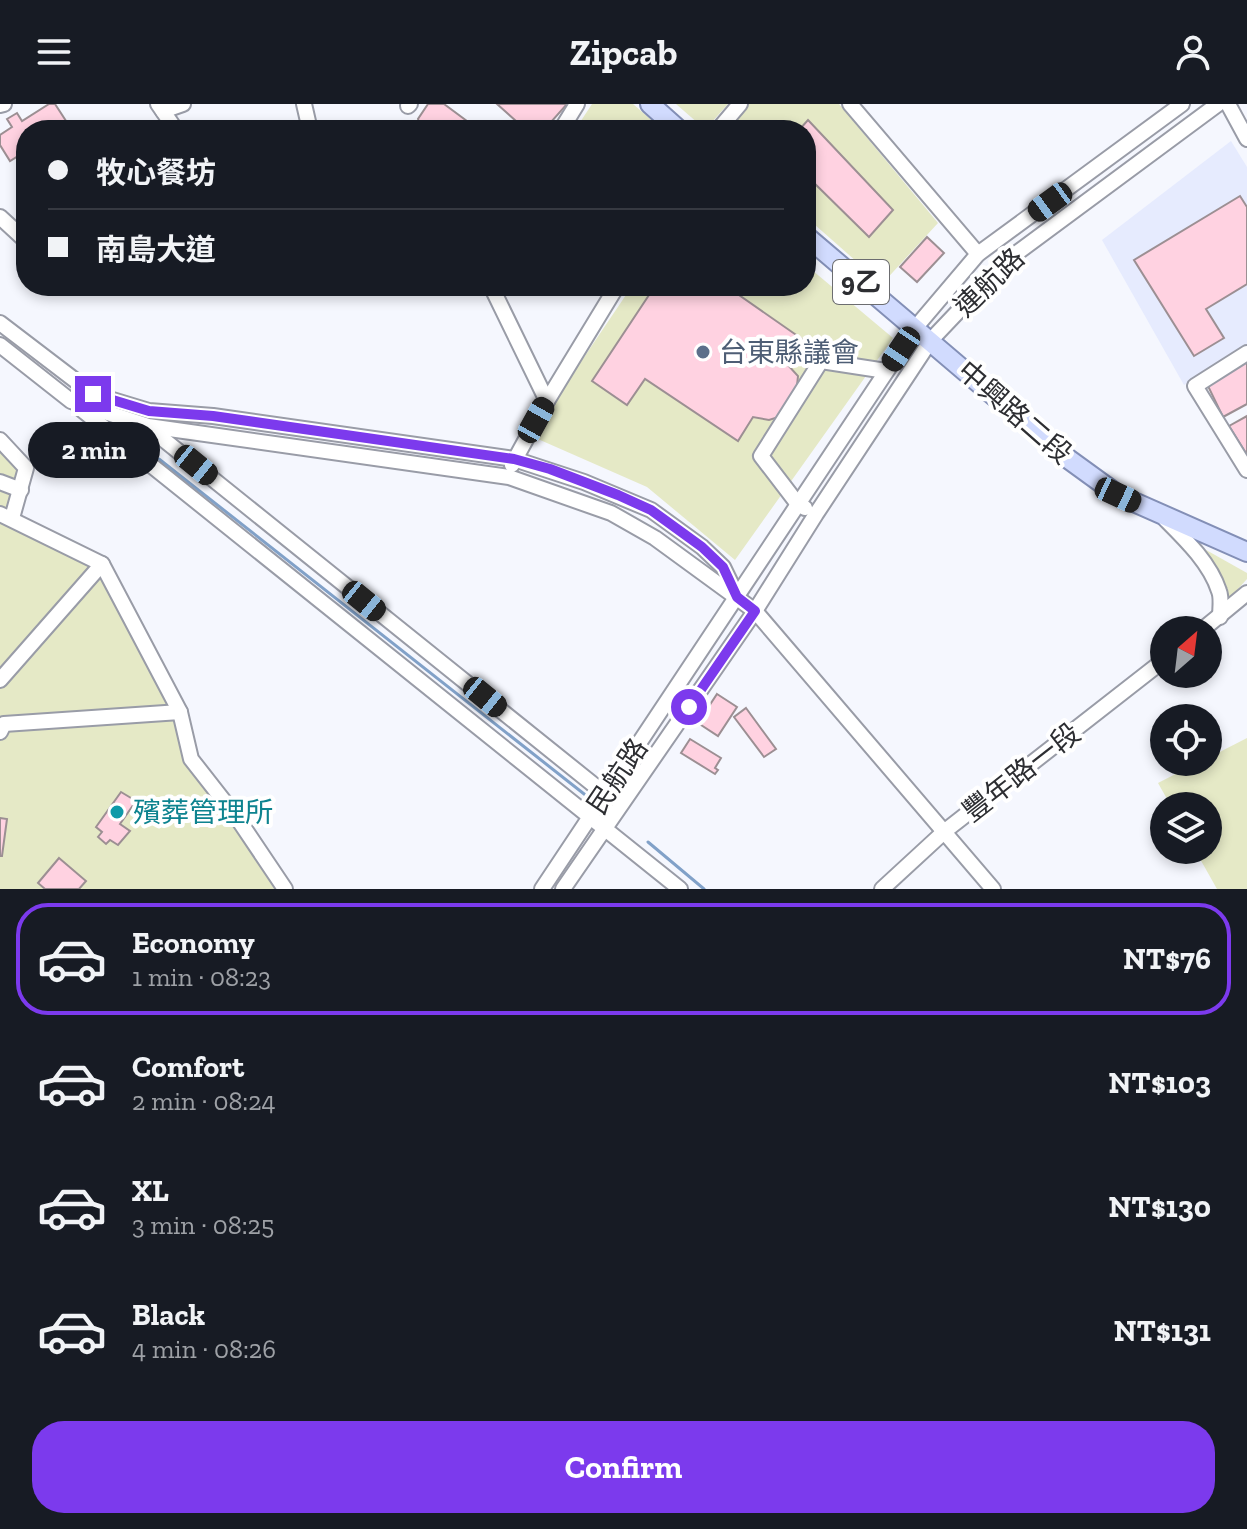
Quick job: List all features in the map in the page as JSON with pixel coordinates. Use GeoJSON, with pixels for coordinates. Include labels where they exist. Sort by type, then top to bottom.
{"type":"FeatureCollection","features":[{"type":"Feature","properties":{"kind":"main road"},"geometry":{"type":"LineString","coordinates":[[650,104],[668,120]]}},
{"type":"Feature","properties":{"kind":"main road","name":"中興路二段"},"geometry":{"type":"LineString","coordinates":[[816,244],[1067,458],[1118,495],[1247,552]]}},
{"type":"Feature","properties":{"kind":"street"},"geometry":{"type":"LineString","coordinates":[[160,108],[183,104]]}},
{"type":"Feature","properties":{"kind":"street"},"geometry":{"type":"LineString","coordinates":[[726,120],[740,104]]}},
{"type":"Feature","properties":{"kind":"street"},"geometry":{"type":"LineString","coordinates":[[850,104],[978,254]]}},
{"type":"Feature","properties":{"kind":"street","name":"連航路"},"geometry":{"type":"LineString","coordinates":[[797,503],[916,327],[978,254],[1182,104]]}},
{"type":"Feature","properties":{"kind":"street","name":"連航路"},"geometry":{"type":"LineString","coordinates":[[816,514],[931,340],[1006,261],[1218,104]]}},
{"type":"Feature","properties":{"kind":"street"},"geometry":{"type":"LineString","coordinates":[[1228,104],[1247,139]]}},
{"type":"Feature","properties":{"kind":"street"},"geometry":{"type":"LineString","coordinates":[[1084,177],[1096,195]]}},
{"type":"Feature","properties":{"kind":"street"},"geometry":{"type":"LineString","coordinates":[[0,217],[16,232]]}},
{"type":"Feature","properties":{"kind":"street"},"geometry":{"type":"LineString","coordinates":[[496,296],[547,401]]}},
{"type":"Feature","properties":{"kind":"street"},"geometry":{"type":"LineString","coordinates":[[509,477],[514,459],[611,296]]}},
{"type":"Feature","properties":{"kind":"street"},"geometry":{"type":"LineString","coordinates":[[0,323],[93,394],[149,411],[213,416],[514,459],[595,486],[651,510],[702,547],[723,567],[737,597]]}},
{"type":"Feature","properties":{"kind":"street"},"geometry":{"type":"LineString","coordinates":[[0,345],[680,889]]}},
{"type":"Feature","properties":{"kind":"street"},"geometry":{"type":"LineString","coordinates":[[1247,353],[1195,386],[1247,470]]}},
{"type":"Feature","properties":{"kind":"street"},"geometry":{"type":"LineString","coordinates":[[816,514],[797,503],[761,456],[821,361],[886,371]]}},
{"type":"Feature","properties":{"kind":"street"},"geometry":{"type":"LineString","coordinates":[[71,401],[148,426],[509,477],[611,513],[655,538],[755,611],[993,889]]}},
{"type":"Feature","properties":{"kind":"street"},"geometry":{"type":"LineString","coordinates":[[148,426],[605,794]]}},
{"type":"Feature","properties":{"kind":"street"},"geometry":{"type":"LineString","coordinates":[[0,440],[26,468],[21,490],[6,516],[102,564],[180,712],[191,759],[238,819],[285,889]]}},
{"type":"Feature","properties":{"kind":"street"},"geometry":{"type":"LineString","coordinates":[[0,482],[21,490]]}},
{"type":"Feature","properties":{"kind":"street","name":"民航路"},"geometry":{"type":"LineString","coordinates":[[542,889],[797,503]]}},
{"type":"Feature","properties":{"kind":"street","name":"民航路"},"geometry":{"type":"LineString","coordinates":[[563,889],[755,611],[816,514]]}},
{"type":"Feature","properties":{"kind":"street"},"geometry":{"type":"LineString","coordinates":[[1162,516],[1189,543],[1210,574],[1220,593],[1220,616]]}},
{"type":"Feature","properties":{"kind":"street"},"geometry":{"type":"LineString","coordinates":[[0,680],[102,564]]}},
{"type":"Feature","properties":{"kind":"street"},"geometry":{"type":"LineString","coordinates":[[1221,616],[1247,593]]}},
{"type":"Feature","properties":{"kind":"street","name":"豐年路一段"},"geometry":{"type":"LineString","coordinates":[[882,889],[945,831],[1150,671]]}},
{"type":"Feature","properties":{"kind":"street"},"geometry":{"type":"LineString","coordinates":[[1,724],[180,712]]}},
{"type":"Feature","properties":{"kind":"shaded area"},"geometry":{"type":"Polygon","coordinates":[[[1231,141],[1247,167],[1247,344],[1184,385],[1102,240],[1231,141]]]}},
{"type":"Feature","properties":{"kind":"green space"},"geometry":{"type":"Polygon","coordinates":[[[592,104],[633,104],[651,120],[582,120],[592,104]]]}},
{"type":"Feature","properties":{"kind":"green space"},"geometry":{"type":"Polygon","coordinates":[[[676,104],[728,104],[714,120],[694,120],[676,104]]]}},
{"type":"Feature","properties":{"kind":"green space"},"geometry":{"type":"Polygon","coordinates":[[[749,104],[839,104],[938,223],[882,284],[816,226],[816,120],[735,120],[749,104]]]}},
{"type":"Feature","properties":{"kind":"green space"},"geometry":{"type":"Polygon","coordinates":[[[816,273],[893,338],[735,560],[647,487],[531,436],[625,296],[816,296],[816,273]]]}},
{"type":"Feature","properties":{"kind":"green space"},"geometry":{"type":"Polygon","coordinates":[[[0,436],[26,468],[12,518],[102,564],[180,712],[191,759],[285,889],[0,889],[0,436]]]}},
{"type":"Feature","properties":{"kind":"green space"},"geometry":{"type":"Polygon","coordinates":[[[1199,546],[1247,573],[1247,579],[1227,601],[1199,546]]]}},
{"type":"Feature","properties":{"kind":"green space"},"geometry":{"type":"Polygon","coordinates":[[[1247,738],[1247,889],[1217,889],[1203,864],[1222,864],[1222,792],[1163,792],[1158,783],[1172,776],[1222,776],[1222,751],[1247,738]]]}},
{"type":"Feature","properties":{"kind":"building"},"geometry":{"type":"Polygon","coordinates":[[[49,104],[55,104],[65,120],[24,120],[49,104]]]}},
{"type":"Feature","properties":{"kind":"building"},"geometry":{"type":"Polygon","coordinates":[[[428,104],[444,104],[466,120],[418,120],[428,104]]]}},
{"type":"Feature","properties":{"kind":"building"},"geometry":{"type":"Polygon","coordinates":[[[497,104],[567,104],[553,120],[515,120],[497,104]]]}},
{"type":"Feature","properties":{"kind":"building"},"geometry":{"type":"Polygon","coordinates":[[[17,113],[21,120],[16,120],[16,157],[10,161],[0,145],[0,135],[12,127],[7,119],[17,113]]]}},
{"type":"Feature","properties":{"kind":"building"},"geometry":{"type":"Polygon","coordinates":[[[816,128],[893,210],[869,237],[816,185],[816,128]]]}},
{"type":"Feature","properties":{"kind":"building"},"geometry":{"type":"Polygon","coordinates":[[[1240,196],[1247,207],[1247,284],[1206,309],[1224,338],[1194,356],[1134,260],[1240,196]]]}},
{"type":"Feature","properties":{"kind":"building"},"geometry":{"type":"Polygon","coordinates":[[[927,237],[944,253],[917,282],[900,267],[927,237]]]}},
{"type":"Feature","properties":{"kind":"building","name":"台東縣議會"},"geometry":{"type":"Polygon","coordinates":[[[648,296],[740,296],[802,339],[787,364],[798,376],[796,395],[785,415],[769,420],[753,417],[738,441],[645,379],[627,405],[592,381],[648,296]]]}},
{"type":"Feature","properties":{"kind":"building"},"geometry":{"type":"Polygon","coordinates":[[[1247,361],[1247,404],[1223,417],[1207,384],[1247,361]]]}},
{"type":"Feature","properties":{"kind":"building"},"geometry":{"type":"Polygon","coordinates":[[[1247,416],[1247,455],[1229,426],[1247,416]]]}},
{"type":"Feature","properties":{"kind":"building"},"geometry":{"type":"Polygon","coordinates":[[[717,694],[737,707],[718,736],[698,723],[717,694]]]}},
{"type":"Feature","properties":{"kind":"building"},"geometry":{"type":"Polygon","coordinates":[[[746,708],[776,749],[764,757],[734,717],[746,708]]]}},
{"type":"Feature","properties":{"kind":"building"},"geometry":{"type":"Polygon","coordinates":[[[690,739],[721,758],[715,774],[681,753],[690,739]]]}},
{"type":"Feature","properties":{"kind":"building","name":"殯葬管理所"},"geometry":{"type":"Polygon","coordinates":[[[121,792],[136,801],[120,824],[130,831],[118,845],[110,840],[106,844],[98,837],[102,832],[96,827],[121,792]]]}},
{"type":"Feature","properties":{"kind":"building"},"geometry":{"type":"Polygon","coordinates":[[[0,818],[7,819],[2,856],[0,856],[0,818]]]}},
{"type":"Feature","properties":{"kind":"building"},"geometry":{"type":"Polygon","coordinates":[[[59,858],[86,881],[79,889],[45,889],[38,883],[59,858]]]}},
{"type":"Feature","properties":{"kind":"waterway"},"geometry":{"type":"LineString","coordinates":[[159,459],[593,801]]}},
{"type":"Feature","properties":{"kind":"waterway"},"geometry":{"type":"LineString","coordinates":[[648,842],[704,889]]}},
{"type":"Feature","properties":{"kind":"place","name":"台東縣議會"},"geometry":{"type":"Point","coordinates":[703,352]}},
{"type":"Feature","properties":{"kind":"place","name":"殯葬管理所"},"geometry":{"type":"Point","coordinates":[117,812]}},
{"type":"Feature","properties":{"kind":"route"},"geometry":{"type":"LineString","coordinates":[[93,394],[149,411],[213,416],[514,459],[550,469],[651,510],[702,547],[723,567],[737,597],[755,611],[689,707]]}}]}
